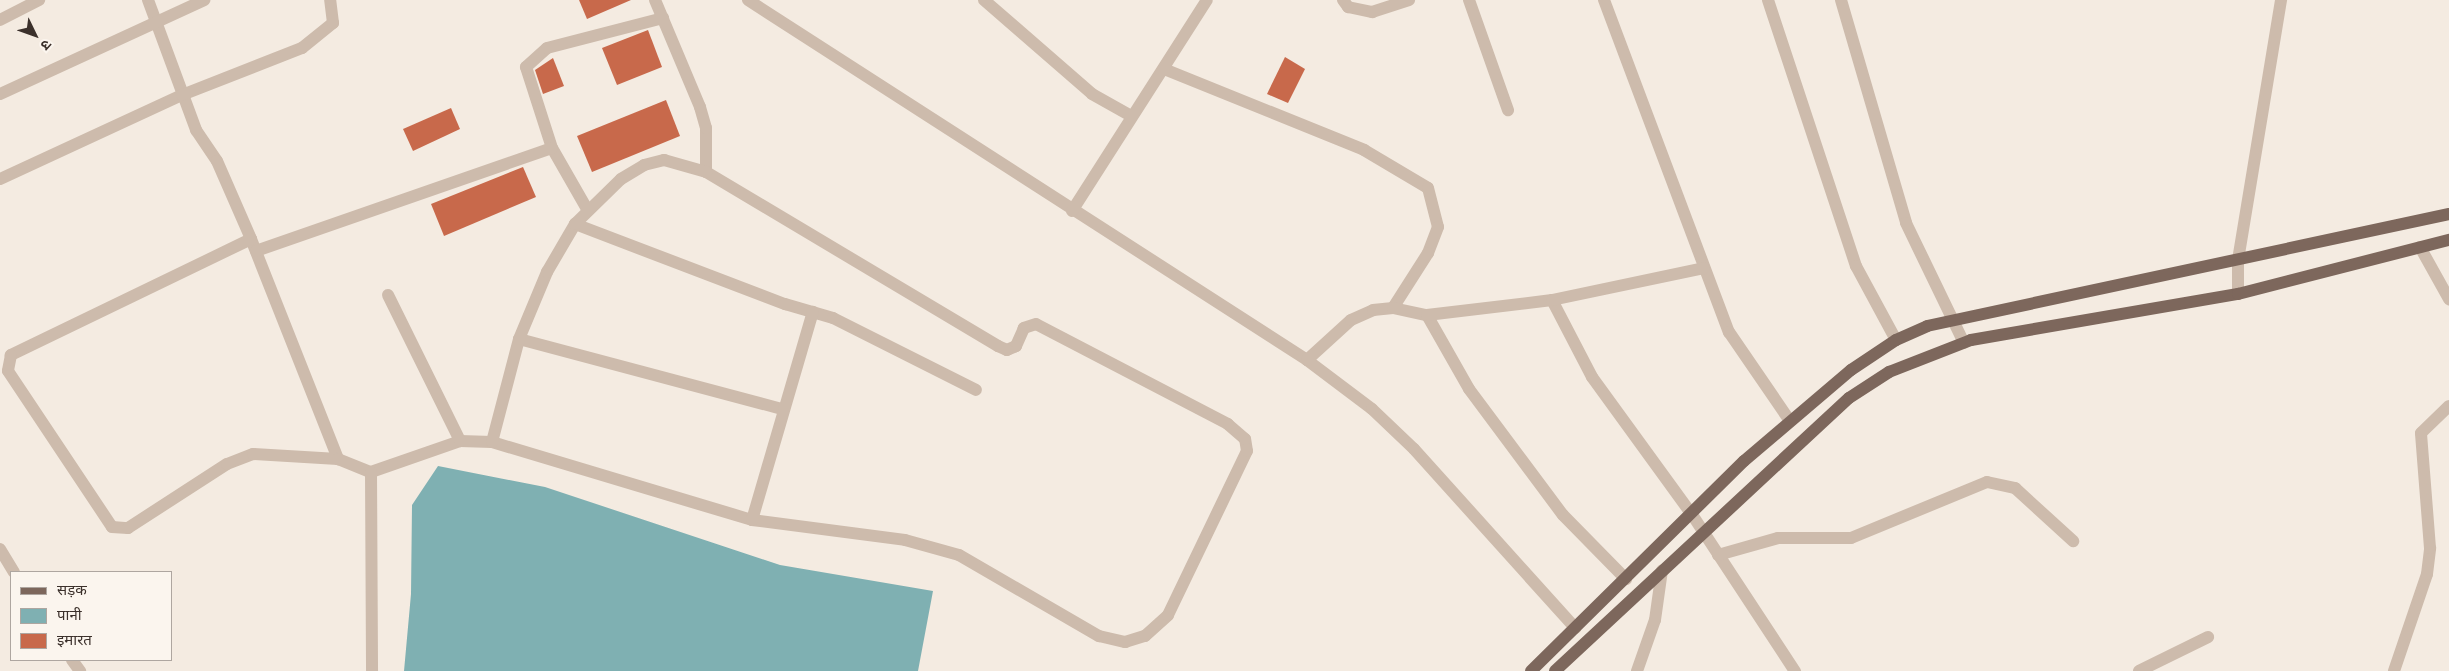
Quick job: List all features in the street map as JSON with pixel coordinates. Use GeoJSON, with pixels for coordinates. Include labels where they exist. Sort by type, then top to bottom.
{"type":"FeatureCollection","features":[{"type":"Feature","properties":{"kind":"main road"},"geometry":{"type":"LineString","coordinates":[[1531,671],[1790,421],[1850,370],[1896,340],[1953,321],[2449,214]]}},
{"type":"Feature","properties":{"kind":"main road"},"geometry":{"type":"LineString","coordinates":[[1555,671],[1702,532],[1849,398],[1889,372],[1964,343],[2238,294],[2449,240]]}},
{"type":"Feature","properties":{"kind":"street"},"geometry":{"type":"LineString","coordinates":[[0,20],[39,0]]}},
{"type":"Feature","properties":{"kind":"street"},"geometry":{"type":"LineString","coordinates":[[148,0],[182,95],[253,245],[338,459]]}},
{"type":"Feature","properties":{"kind":"street"},"geometry":{"type":"LineString","coordinates":[[0,94],[204,0]]}},
{"type":"Feature","properties":{"kind":"street"},"geometry":{"type":"LineString","coordinates":[[0,179],[182,95],[302,48],[333,23],[330,0]]}},
{"type":"Feature","properties":{"kind":"street"},"geometry":{"type":"LineString","coordinates":[[655,0],[700,107],[706,128],[706,172]]}},
{"type":"Feature","properties":{"kind":"street"},"geometry":{"type":"LineString","coordinates":[[748,0],[1072,211],[1307,360],[1372,409],[1414,448],[1576,628]]}},
{"type":"Feature","properties":{"kind":"street"},"geometry":{"type":"LineString","coordinates":[[984,0],[1092,94],[1131,116]]}},
{"type":"Feature","properties":{"kind":"street"},"geometry":{"type":"LineString","coordinates":[[1072,211],[1131,116],[1164,69],[1207,0]]}},
{"type":"Feature","properties":{"kind":"street"},"geometry":{"type":"LineString","coordinates":[[1344,0],[1348,7],[1372,12],[1409,0]]}},
{"type":"Feature","properties":{"kind":"street"},"geometry":{"type":"LineString","coordinates":[[1469,0],[1508,110]]}},
{"type":"Feature","properties":{"kind":"street"},"geometry":{"type":"LineString","coordinates":[[1604,0],[1729,332],[1790,421]]}},
{"type":"Feature","properties":{"kind":"street"},"geometry":{"type":"LineString","coordinates":[[1768,0],[1856,266],[1896,340]]}},
{"type":"Feature","properties":{"kind":"street"},"geometry":{"type":"LineString","coordinates":[[1842,0],[1906,223],[1964,343]]}},
{"type":"Feature","properties":{"kind":"street"},"geometry":{"type":"LineString","coordinates":[[2238,294],[2238,260],[2281,0]]}},
{"type":"Feature","properties":{"kind":"street"},"geometry":{"type":"LineString","coordinates":[[587,209],[552,148],[526,67],[547,48],[663,18]]}},
{"type":"Feature","properties":{"kind":"street"},"geometry":{"type":"LineString","coordinates":[[1164,69],[1364,150],[1428,188],[1438,227],[1428,253],[1393,308]]}},
{"type":"Feature","properties":{"kind":"street"},"geometry":{"type":"LineString","coordinates":[[492,442],[519,339],[548,272],[575,224],[587,209],[644,165],[664,160],[706,172],[1007,350],[1016,346],[1024,328],[1036,324],[1228,424],[1245,439],[1247,451],[1168,615],[1145,636],[1124,642],[1099,636],[959,555],[905,540],[752,520],[492,442],[460,441],[371,472],[338,459],[253,454],[227,464],[128,528],[117,529],[106,523],[8,371],[11,354],[21,347],[253,245],[552,148]]}},
{"type":"Feature","properties":{"kind":"street"},"geometry":{"type":"LineString","coordinates":[[575,224],[813,312],[976,390]]}},
{"type":"Feature","properties":{"kind":"street"},"geometry":{"type":"LineString","coordinates":[[2420,247],[2449,299]]}},
{"type":"Feature","properties":{"kind":"street"},"geometry":{"type":"LineString","coordinates":[[1307,360],[1351,320],[1373,310],[1393,308],[1427,315],[1552,300],[1704,268]]}},
{"type":"Feature","properties":{"kind":"street"},"geometry":{"type":"LineString","coordinates":[[388,295],[460,441]]}},
{"type":"Feature","properties":{"kind":"street"},"geometry":{"type":"LineString","coordinates":[[1552,300],[1592,377],[1693,516],[1795,671]]}},
{"type":"Feature","properties":{"kind":"street"},"geometry":{"type":"LineString","coordinates":[[752,520],[782,409],[813,312]]}},
{"type":"Feature","properties":{"kind":"street"},"geometry":{"type":"LineString","coordinates":[[1427,315],[1469,389],[1557,508],[1626,579]]}},
{"type":"Feature","properties":{"kind":"street"},"geometry":{"type":"LineString","coordinates":[[519,339],[782,409]]}},
{"type":"Feature","properties":{"kind":"street"},"geometry":{"type":"LineString","coordinates":[[2394,671],[2422,597],[2429,557],[2422,433],[2449,406]]}},
{"type":"Feature","properties":{"kind":"street"},"geometry":{"type":"LineString","coordinates":[[371,472],[372,671]]}},
{"type":"Feature","properties":{"kind":"street"},"geometry":{"type":"LineString","coordinates":[[1718,555],[1778,538],[1851,538],[1987,482],[2015,488],[2073,541]]}},
{"type":"Feature","properties":{"kind":"street"},"geometry":{"type":"LineString","coordinates":[[0,549],[13,571]]}},
{"type":"Feature","properties":{"kind":"street"},"geometry":{"type":"LineString","coordinates":[[1637,671],[1655,620],[1662,570]]}},
{"type":"Feature","properties":{"kind":"street"},"geometry":{"type":"LineString","coordinates":[[2139,671],[2208,637]]}},
{"type":"Feature","properties":{"kind":"water"},"geometry":{"type":"Polygon","coordinates":[[[438,466],[545,487],[780,565],[933,591],[918,671],[404,671],[411,594],[412,505],[438,466]]]}},
{"type":"Feature","properties":{"kind":"building"},"geometry":{"type":"Polygon","coordinates":[[[579,0],[631,0],[587,19],[579,0]]]}},
{"type":"Feature","properties":{"kind":"building"},"geometry":{"type":"Polygon","coordinates":[[[648,30],[662,67],[617,85],[602,48],[648,30]]]}},
{"type":"Feature","properties":{"kind":"building"},"geometry":{"type":"Polygon","coordinates":[[[1285,57],[1305,69],[1288,103],[1267,94],[1285,57]]]}},
{"type":"Feature","properties":{"kind":"building"},"geometry":{"type":"Polygon","coordinates":[[[553,58],[564,86],[543,94],[535,70],[553,58]]]}},
{"type":"Feature","properties":{"kind":"building"},"geometry":{"type":"Polygon","coordinates":[[[666,100],[680,136],[592,172],[577,136],[666,100]]]}},
{"type":"Feature","properties":{"kind":"building"},"geometry":{"type":"Polygon","coordinates":[[[451,108],[460,129],[413,151],[403,129],[451,108]]]}},
{"type":"Feature","properties":{"kind":"building"},"geometry":{"type":"Polygon","coordinates":[[[523,167],[536,197],[444,236],[431,204],[523,167]]]}}]}
